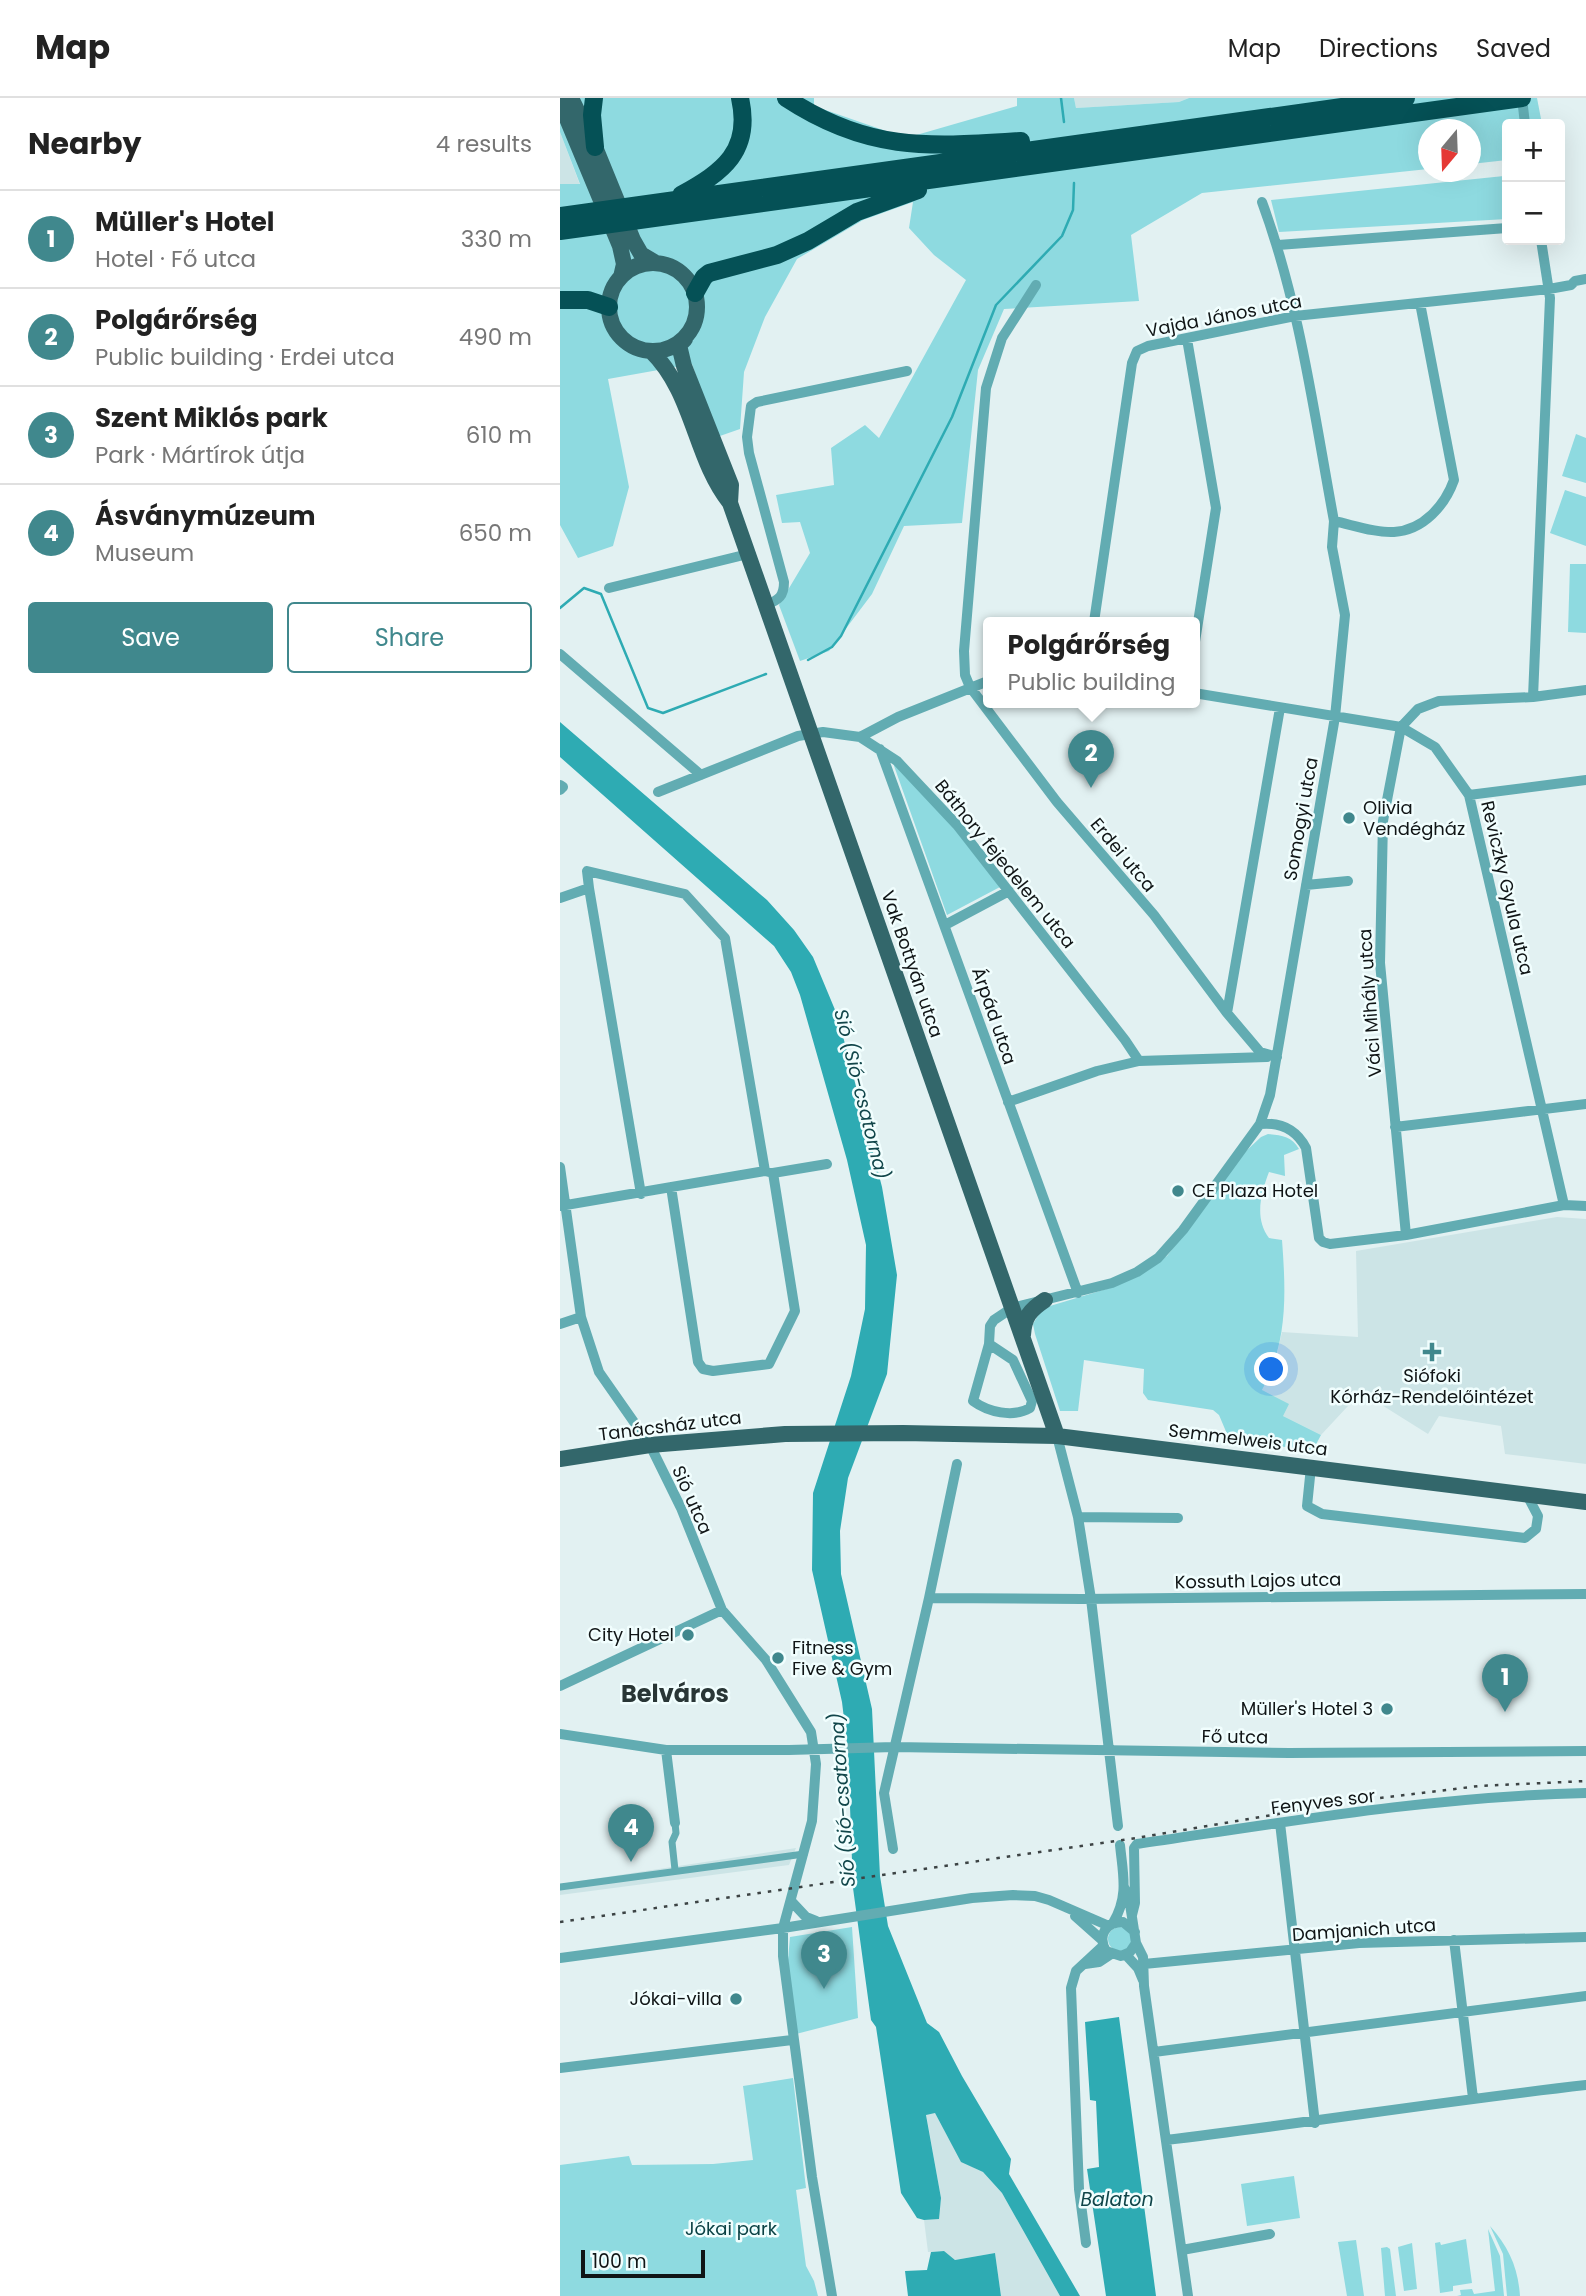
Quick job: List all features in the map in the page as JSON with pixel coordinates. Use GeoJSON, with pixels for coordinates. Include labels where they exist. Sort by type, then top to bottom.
{"type":"FeatureCollection","features":[{"type":"Feature","properties":{"kind":"highway"},"geometry":{"type":"LineString","coordinates":[[594,98],[592,115],[595,147]]}},
{"type":"Feature","properties":{"kind":"highway"},"geometry":{"type":"LineString","coordinates":[[678,207],[727,163],[742,129],[740,98]]}},
{"type":"Feature","properties":{"kind":"highway"},"geometry":{"type":"LineString","coordinates":[[786,98],[835,125],[897,143],[965,145],[1057,138],[1091,141]]}},
{"type":"Feature","properties":{"kind":"highway"},"geometry":{"type":"LineString","coordinates":[[560,231],[678,207],[1091,141],[1406,98]]}},
{"type":"Feature","properties":{"kind":"highway"},"geometry":{"type":"LineString","coordinates":[[560,216],[678,207],[978,173],[1522,98]]}},
{"type":"Feature","properties":{"kind":"highway"},"geometry":{"type":"LineString","coordinates":[[695,293],[709,273],[778,255],[857,212],[898,196],[978,173]]}},
{"type":"Feature","properties":{"kind":"highway"},"geometry":{"type":"LineString","coordinates":[[560,300],[588,300],[609,307]]}},
{"type":"Feature","properties":{"kind":"main road"},"geometry":{"type":"LineString","coordinates":[[560,102],[620,246],[624,264],[609,307],[611,321],[618,335],[629,345],[651,351],[675,346],[685,339],[697,317],[695,293],[680,272],[641,254],[571,98]]}},
{"type":"Feature","properties":{"kind":"main road"},"geometry":{"type":"LineString","coordinates":[[621,277],[634,268],[656,263]]}},
{"type":"Feature","properties":{"kind":"main road","name":"Vak Bottyán utca"},"geometry":{"type":"LineString","coordinates":[[685,339],[679,345],[684,366],[731,485],[730,503]]}},
{"type":"Feature","properties":{"kind":"main road","name":"Vak Bottyán utca"},"geometry":{"type":"LineString","coordinates":[[651,351],[678,385],[718,488],[730,503],[1057,1436]]}},
{"type":"Feature","properties":{"kind":"main road"},"geometry":{"type":"LineString","coordinates":[[1023,1338],[1023,1324],[1030,1310],[1045,1300]]}},
{"type":"Feature","properties":{"kind":"main road"},"geometry":{"type":"LineString","coordinates":[[1021,1435],[1039,1425],[1045,1414],[1046,1401]]}},
{"type":"Feature","properties":{"kind":"main road","name":"Tanácsház utca"},"geometry":{"type":"LineString","coordinates":[[560,1459],[650,1445],[785,1434],[904,1433]]}},
{"type":"Feature","properties":{"kind":"main road","name":"Semmelweis utca"},"geometry":{"type":"LineString","coordinates":[[904,1433],[1057,1436],[1586,1502]]}},
{"type":"Feature","properties":{"kind":"street"},"geometry":{"type":"LineString","coordinates":[[1522,98],[1524,119]]}},
{"type":"Feature","properties":{"kind":"street","name":"Somogyi utca"},"geometry":{"type":"LineString","coordinates":[[1013,1308],[1112,1283],[1138,1272],[1158,1258],[1183,1230],[1260,1124],[1270,1095],[1335,717],[1345,615],[1332,547],[1334,521],[1295,316],[1278,245],[1262,202]]}},
{"type":"Feature","properties":{"kind":"street"},"geometry":{"type":"LineString","coordinates":[[1278,245],[1502,228]]}},
{"type":"Feature","properties":{"kind":"street"},"geometry":{"type":"LineString","coordinates":[[1533,697],[1550,298],[1542,245]]}},
{"type":"Feature","properties":{"kind":"street","name":"Vajda János utca"},"geometry":{"type":"LineString","coordinates":[[1095,617],[1132,363],[1137,351],[1148,346],[1295,316],[1549,289],[1586,279]]}},
{"type":"Feature","properties":{"kind":"street","name":"Erdei utca"},"geometry":{"type":"LineString","coordinates":[[983,704],[965,675],[966,617],[986,388],[1002,338],[1036,285]]}},
{"type":"Feature","properties":{"kind":"street"},"geometry":{"type":"LineString","coordinates":[[1334,521],[1396,532],[1417,525],[1436,511],[1454,480],[1420,303]]}},
{"type":"Feature","properties":{"kind":"street"},"geometry":{"type":"LineString","coordinates":[[1187,339],[1216,508],[1199,617]]}},
{"type":"Feature","properties":{"kind":"street"},"geometry":{"type":"LineString","coordinates":[[766,605],[780,597],[784,591],[784,582],[749,453],[747,437],[751,406],[757,401],[907,371]]}},
{"type":"Feature","properties":{"kind":"street"},"geometry":{"type":"LineString","coordinates":[[610,588],[748,554]]}},
{"type":"Feature","properties":{"kind":"street"},"geometry":{"type":"LineString","coordinates":[[560,654],[701,775]]}},
{"type":"Feature","properties":{"kind":"street"},"geometry":{"type":"LineString","coordinates":[[860,737],[898,717],[983,683]]}},
{"type":"Feature","properties":{"kind":"street"},"geometry":{"type":"LineString","coordinates":[[1401,727],[1418,709],[1439,701],[1533,697],[1586,690]]}},
{"type":"Feature","properties":{"kind":"street","name":"Reviczky Gyula utca"},"geometry":{"type":"LineString","coordinates":[[1200,694],[1401,727],[1436,747],[1469,795],[1564,1205]]}},
{"type":"Feature","properties":{"kind":"street","name":"Erdei utca"},"geometry":{"type":"LineString","coordinates":[[986,708],[1057,802],[1154,915],[1227,1013],[1260,1052],[1277,1057]]}},
{"type":"Feature","properties":{"kind":"street"},"geometry":{"type":"LineString","coordinates":[[1227,1013],[1280,708]]}},
{"type":"Feature","properties":{"kind":"street","name":"Váci Mihály utca"},"geometry":{"type":"LineString","coordinates":[[1401,727],[1383,821],[1380,963],[1406,1235]]}},
{"type":"Feature","properties":{"kind":"street","name":"Báthory fejedelem utca"},"geometry":{"type":"LineString","coordinates":[[658,792],[798,736],[823,732],[860,737],[897,761],[957,825],[1139,1061]]}},
{"type":"Feature","properties":{"kind":"street","name":"Árpád utca"},"geometry":{"type":"LineString","coordinates":[[880,749],[1077,1293]]}},
{"type":"Feature","properties":{"kind":"street"},"geometry":{"type":"LineString","coordinates":[[1469,795],[1586,780]]}},
{"type":"Feature","properties":{"kind":"street"},"geometry":{"type":"LineString","coordinates":[[642,1194],[587,871],[685,894],[724,938],[795,1311],[769,1364],[713,1371],[703,1369],[698,1362],[671,1187]]}},
{"type":"Feature","properties":{"kind":"street"},"geometry":{"type":"LineString","coordinates":[[1306,885],[1348,881]]}},
{"type":"Feature","properties":{"kind":"street"},"geometry":{"type":"LineString","coordinates":[[560,898],[589,888]]}},
{"type":"Feature","properties":{"kind":"street"},"geometry":{"type":"LineString","coordinates":[[945,925],[1009,891]]}},
{"type":"Feature","properties":{"kind":"street"},"geometry":{"type":"LineString","coordinates":[[1008,1102],[1097,1071],[1139,1061],[1203,1057],[1277,1057]]}},
{"type":"Feature","properties":{"kind":"street"},"geometry":{"type":"LineString","coordinates":[[1395,1127],[1586,1104]]}},
{"type":"Feature","properties":{"kind":"street"},"geometry":{"type":"LineString","coordinates":[[1260,1124],[1274,1123],[1300,1136],[1306,1148],[1317,1229],[1323,1242],[1339,1244],[1406,1235],[1564,1205],[1586,1206]]}},
{"type":"Feature","properties":{"kind":"street"},"geometry":{"type":"LineString","coordinates":[[564,1206],[827,1164]]}},
{"type":"Feature","properties":{"kind":"street","name":"Sió utca"},"geometry":{"type":"LineString","coordinates":[[560,1167],[581,1317],[599,1372],[650,1445],[681,1508],[722,1610],[782,1682],[809,1728],[814,1750],[815,1796],[812,1821],[783,1928],[783,1956],[792,2040],[832,2296]]}},
{"type":"Feature","properties":{"kind":"street"},"geometry":{"type":"LineString","coordinates":[[989,1344],[1013,1360],[1032,1401],[1030,1408],[1023,1412],[991,1412],[973,1401],[989,1344],[990,1326],[994,1320],[1013,1308]]}},
{"type":"Feature","properties":{"kind":"street"},"geometry":{"type":"LineString","coordinates":[[560,1324],[581,1317]]}},
{"type":"Feature","properties":{"kind":"street"},"geometry":{"type":"LineString","coordinates":[[1057,1436],[1078,1517],[1091,1599],[1118,1826]]}},
{"type":"Feature","properties":{"kind":"street"},"geometry":{"type":"LineString","coordinates":[[892,1849],[884,1793],[889,1747],[929,1598],[957,1464]]}},
{"type":"Feature","properties":{"kind":"street"},"geometry":{"type":"LineString","coordinates":[[1311,1467],[1307,1506],[1322,1514],[1525,1538],[1536,1529],[1538,1516],[1527,1495]]}},
{"type":"Feature","properties":{"kind":"street"},"geometry":{"type":"LineString","coordinates":[[1078,1517],[1178,1518]]}},
{"type":"Feature","properties":{"kind":"street","name":"Kossuth Lajos utca"},"geometry":{"type":"LineString","coordinates":[[929,1598],[1586,1594]]}},
{"type":"Feature","properties":{"kind":"street"},"geometry":{"type":"LineString","coordinates":[[560,1686],[722,1610]]}},
{"type":"Feature","properties":{"kind":"street"},"geometry":{"type":"LineString","coordinates":[[564,1736],[666,1750],[814,1750]]}},
{"type":"Feature","properties":{"kind":"street","name":"Fő utca"},"geometry":{"type":"LineString","coordinates":[[814,1750],[889,1747],[1110,1752],[1586,1751]]}},
{"type":"Feature","properties":{"kind":"street"},"geometry":{"type":"LineString","coordinates":[[666,1750],[676,1833],[672,1842],[675,1870]]}},
{"type":"Feature","properties":{"kind":"street","name":"Fenyves sor"},"geometry":{"type":"LineString","coordinates":[[1132,1915],[1135,1903],[1133,1852],[1137,1844],[1512,1794],[1586,1793]]}},
{"type":"Feature","properties":{"kind":"street"},"geometry":{"type":"LineString","coordinates":[[1279,1823],[1315,2123]]}},
{"type":"Feature","properties":{"kind":"street"},"geometry":{"type":"LineString","coordinates":[[1086,2243],[1079,2189],[1071,1988],[1076,1971],[1085,1964],[1100,1962],[1105,1947],[1102,1935],[1122,1908],[1124,1887],[1120,1845]]}},
{"type":"Feature","properties":{"kind":"street"},"geometry":{"type":"LineString","coordinates":[[560,1887],[804,1854]]}},
{"type":"Feature","properties":{"kind":"street"},"geometry":{"type":"LineString","coordinates":[[1124,1887],[1129,1898],[1144,1965],[1144,1986]]}},
{"type":"Feature","properties":{"kind":"street"},"geometry":{"type":"LineString","coordinates":[[560,1958],[783,1928],[972,1898],[1013,1895],[1035,1896],[1111,1924],[1123,1922],[1136,1938]]}},
{"type":"Feature","properties":{"kind":"street"},"geometry":{"type":"LineString","coordinates":[[791,1901],[797,1910],[816,1922]]}},
{"type":"Feature","properties":{"kind":"street"},"geometry":{"type":"LineString","coordinates":[[1061,1905],[1094,1931],[1105,1947],[1126,1955],[1140,1972],[1154,2052],[1188,2296]]}},
{"type":"Feature","properties":{"kind":"street","name":"Damjanich utca"},"geometry":{"type":"LineString","coordinates":[[1144,1965],[1359,1943],[1586,1937]]}},
{"type":"Feature","properties":{"kind":"street"},"geometry":{"type":"LineString","coordinates":[[1126,1955],[1136,1938]]}},
{"type":"Feature","properties":{"kind":"street"},"geometry":{"type":"LineString","coordinates":[[1454,1940],[1473,2098]]}},
{"type":"Feature","properties":{"kind":"street"},"geometry":{"type":"LineString","coordinates":[[1154,2052],[1586,1996]]}},
{"type":"Feature","properties":{"kind":"street"},"geometry":{"type":"LineString","coordinates":[[560,2068],[792,2040]]}},
{"type":"Feature","properties":{"kind":"street"},"geometry":{"type":"LineString","coordinates":[[1166,2140],[1315,2123],[1473,2098],[1586,2085]]}},
{"type":"Feature","properties":{"kind":"street"},"geometry":{"type":"LineString","coordinates":[[1182,2249],[1270,2234]]}},
{"type":"Feature","properties":{"kind":"shaded area"},"geometry":{"type":"Polygon","coordinates":[[[1074,98],[1189,98],[1179,102],[1076,108],[1074,98]]]}},
{"type":"Feature","properties":{"kind":"shaded area"},"geometry":{"type":"Polygon","coordinates":[[[560,132],[580,185],[560,184],[560,132]]]}},
{"type":"Feature","properties":{"kind":"shaded area","name":"Siófoki Kórház-Rendelőintézet"},"geometry":{"type":"Polygon","coordinates":[[[1557,1217],[1586,1219],[1586,1464],[1505,1454],[1501,1426],[1439,1416],[1428,1434],[1361,1392],[1321,1435],[1283,1416],[1262,1390],[1274,1367],[1282,1332],[1358,1337],[1356,1251],[1557,1217]]]}},
{"type":"Feature","properties":{"kind":"shaded area"},"geometry":{"type":"Polygon","coordinates":[[[796,1848],[789,1865],[560,1895],[560,1884],[796,1848]]]}},
{"type":"Feature","properties":{"kind":"shaded area"},"geometry":{"type":"Polygon","coordinates":[[[935,2113],[961,2161],[983,2172],[1002,2193],[1060,2296],[1001,2296],[995,2253],[955,2260],[943,2251],[928,2252],[924,2220],[938,2219],[941,2198],[926,2114],[935,2113]]]}},
{"type":"Feature","properties":{"kind":"green space"},"geometry":{"type":"Polygon","coordinates":[[[560,98],[814,98],[814,106],[906,138],[1017,106],[1017,98],[1074,98],[1076,108],[1179,102],[1189,98],[1537,98],[1541,119],[1502,119],[1502,161],[1481,163],[1481,119],[1418,119],[1418,170],[1202,193],[1131,235],[1139,301],[1004,309],[978,370],[962,523],[904,526],[872,594],[829,651],[800,661],[779,605],[810,553],[800,522],[782,523],[776,495],[834,485],[831,448],[865,425],[879,438],[966,280],[934,255],[909,228],[913,202],[863,220],[797,259],[765,317],[744,372],[740,429],[717,437],[692,364],[608,379],[629,487],[613,546],[578,558],[560,525],[560,184],[580,184],[560,132],[560,98]]]}},
{"type":"Feature","properties":{"kind":"green space"},"geometry":{"type":"Polygon","coordinates":[[[1502,176],[1502,219],[1279,232],[1271,200],[1446,182],[1481,182],[1481,178],[1502,176]]]}},
{"type":"Feature","properties":{"kind":"green space"},"geometry":{"type":"Polygon","coordinates":[[[1576,434],[1586,438],[1586,483],[1562,476],[1576,434]]]}},
{"type":"Feature","properties":{"kind":"green space"},"geometry":{"type":"Polygon","coordinates":[[[1565,490],[1586,497],[1586,546],[1550,533],[1565,490]]]}},
{"type":"Feature","properties":{"kind":"green space"},"geometry":{"type":"Polygon","coordinates":[[[1570,564],[1586,564],[1586,633],[1568,632],[1570,564]]]}},
{"type":"Feature","properties":{"kind":"green space"},"geometry":{"type":"Polygon","coordinates":[[[893,763],[954,827],[1000,887],[947,915],[893,763]]]}},
{"type":"Feature","properties":{"kind":"green space"},"geometry":{"type":"Polygon","coordinates":[[[1268,1134],[1290,1139],[1299,1149],[1284,1155],[1285,1176],[1269,1172],[1260,1205],[1264,1230],[1269,1238],[1282,1240],[1284,1279],[1281,1335],[1277,1354],[1262,1390],[1289,1404],[1283,1416],[1321,1435],[1313,1450],[1230,1441],[1219,1415],[1213,1410],[1148,1400],[1143,1393],[1144,1369],[1084,1360],[1078,1411],[1060,1411],[1035,1334],[1033,1324],[1040,1312],[1050,1306],[1113,1287],[1167,1256],[1245,1152],[1268,1134]]]}},
{"type":"Feature","properties":{"kind":"green space"},"geometry":{"type":"Polygon","coordinates":[[[852,1927],[858,2018],[796,2034],[788,1960],[790,1937],[852,1927]]]}},
{"type":"Feature","properties":{"kind":"green space"},"geometry":{"type":"Polygon","coordinates":[[[1120,1927],[1128,1931],[1132,1939],[1128,1947],[1120,1951],[1112,1947],[1108,1939],[1112,1931],[1120,1927]]]}},
{"type":"Feature","properties":{"kind":"green space","name":"Jókai park"},"geometry":{"type":"Polygon","coordinates":[[[793,2078],[806,2188],[796,2190],[806,2266],[818,2296],[560,2296],[560,2165],[629,2156],[632,2165],[713,2164],[753,2160],[743,2086],[793,2078]]]}},
{"type":"Feature","properties":{"kind":"green space"},"geometry":{"type":"Polygon","coordinates":[[[1294,2176],[1300,2218],[1247,2226],[1241,2184],[1294,2176]]]}},
{"type":"Feature","properties":{"kind":"green space"},"geometry":{"type":"Polygon","coordinates":[[[1490,2226],[1511,2258],[1520,2296],[1507,2296],[1503,2254],[1490,2226]]]}},
{"type":"Feature","properties":{"kind":"green space"},"geometry":{"type":"Polygon","coordinates":[[[1488,2229],[1500,2256],[1504,2296],[1457,2296],[1461,2295],[1460,2290],[1472,2289],[1474,2294],[1495,2291],[1488,2229]]]}},
{"type":"Feature","properties":{"kind":"green space"},"geometry":{"type":"Polygon","coordinates":[[[1466,2239],[1472,2283],[1453,2286],[1453,2291],[1440,2293],[1435,2243],[1440,2242],[1441,2245],[1466,2239]]]}},
{"type":"Feature","properties":{"kind":"green space"},"geometry":{"type":"Polygon","coordinates":[[[1356,2240],[1364,2296],[1347,2296],[1338,2242],[1356,2240]]]}},
{"type":"Feature","properties":{"kind":"green space"},"geometry":{"type":"Polygon","coordinates":[[[1412,2243],[1417,2289],[1404,2291],[1398,2247],[1412,2243]]]}},
{"type":"Feature","properties":{"kind":"green space"},"geometry":{"type":"Polygon","coordinates":[[[1381,2248],[1390,2249],[1396,2296],[1385,2296],[1381,2248]]]}},
{"type":"Feature","properties":{"kind":"water"},"geometry":{"type":"Polygon","coordinates":[[[560,722],[767,900],[794,930],[813,957],[838,1017],[882,1187],[897,1275],[887,1374],[848,1478],[840,1531],[841,1574],[872,1709],[880,1876],[888,1926],[927,2023],[939,2032],[1011,2159],[1009,2174],[1080,2296],[1060,2296],[1002,2193],[983,2172],[961,2162],[935,2113],[926,2115],[941,2198],[939,2219],[917,2218],[901,2193],[876,2027],[871,2020],[853,1888],[848,1752],[842,1702],[812,1570],[813,1493],[851,1376],[865,1309],[866,1245],[847,1160],[800,995],[791,972],[774,946],[560,757],[560,722]]]}},
{"type":"Feature","properties":{"kind":"water","name":"Balaton"},"geometry":{"type":"Polygon","coordinates":[[[1119,2017],[1156,2296],[1106,2296],[1087,2169],[1099,2167],[1096,2101],[1090,2100],[1085,2022],[1119,2017]]]}},
{"type":"Feature","properties":{"kind":"water"},"geometry":{"type":"Polygon","coordinates":[[[944,2251],[955,2260],[995,2253],[1001,2296],[908,2296],[905,2271],[927,2270],[931,2252],[944,2251]]]}},
{"type":"Feature","properties":{"kind":"waterway"},"geometry":{"type":"LineString","coordinates":[[1061,98],[1064,122]]}},
{"type":"Feature","properties":{"kind":"waterway"},"geometry":{"type":"LineString","coordinates":[[808,660],[832,647],[841,636],[952,417],[996,305],[1062,236],[1073,210],[1074,183]]}},
{"type":"Feature","properties":{"kind":"waterway"},"geometry":{"type":"LineString","coordinates":[[560,608],[584,588],[601,594],[648,708],[663,713],[766,674]]}},
{"type":"Feature","properties":{"kind":"railway"},"geometry":{"type":"LineString","coordinates":[[560,1922],[1136,1838],[1355,1801],[1479,1786],[1586,1781]]}},
{"type":"Feature","properties":{"kind":"place","name":"Polgárőrség"},"geometry":{"type":"Point","coordinates":[1091,788]}},
{"type":"Feature","properties":{"kind":"place","name":"Olivia Vendégház"},"geometry":{"type":"Point","coordinates":[1349,818]}},
{"type":"Feature","properties":{"kind":"place","name":"CE Plaza Hotel"},"geometry":{"type":"Point","coordinates":[1178,1191]}},
{"type":"Feature","properties":{"kind":"place","name":"Siófoki Kórház-Rendelőintézet"},"geometry":{"type":"Point","coordinates":[1432,1352]}},
{"type":"Feature","properties":{"kind":"place","name":"City Hotel"},"geometry":{"type":"Point","coordinates":[688,1635]}},
{"type":"Feature","properties":{"kind":"place","name":"Fitness Five & Gym"},"geometry":{"type":"Point","coordinates":[778,1658]}},
{"type":"Feature","properties":{"kind":"place","name":"Müller's Hotel 3"},"geometry":{"type":"Point","coordinates":[1387,1709]}},
{"type":"Feature","properties":{"kind":"place","name":"Müller's Hotel"},"geometry":{"type":"Point","coordinates":[1505,1712]}},
{"type":"Feature","properties":{"kind":"place","name":"Ásványmúzeum"},"geometry":{"type":"Point","coordinates":[631,1862]}},
{"type":"Feature","properties":{"kind":"place","name":"Szent Miklós park"},"geometry":{"type":"Point","coordinates":[824,1989]}},
{"type":"Feature","properties":{"kind":"place","name":"Jókai-villa"},"geometry":{"type":"Point","coordinates":[736,1999]}},
{"type":"Feature","properties":{"kind":"district","name":"Belváros"},"geometry":{"type":"Point","coordinates":[675,1694]}},
{"type":"Feature","properties":{"kind":"water label","name":"Sió (Sió-csatorna)"},"geometry":{"type":"Point","coordinates":[862,1094]}},
{"type":"Feature","properties":{"kind":"water label","name":"Sió (Sió-csatorna)"},"geometry":{"type":"Point","coordinates":[842,1800]}}]}
